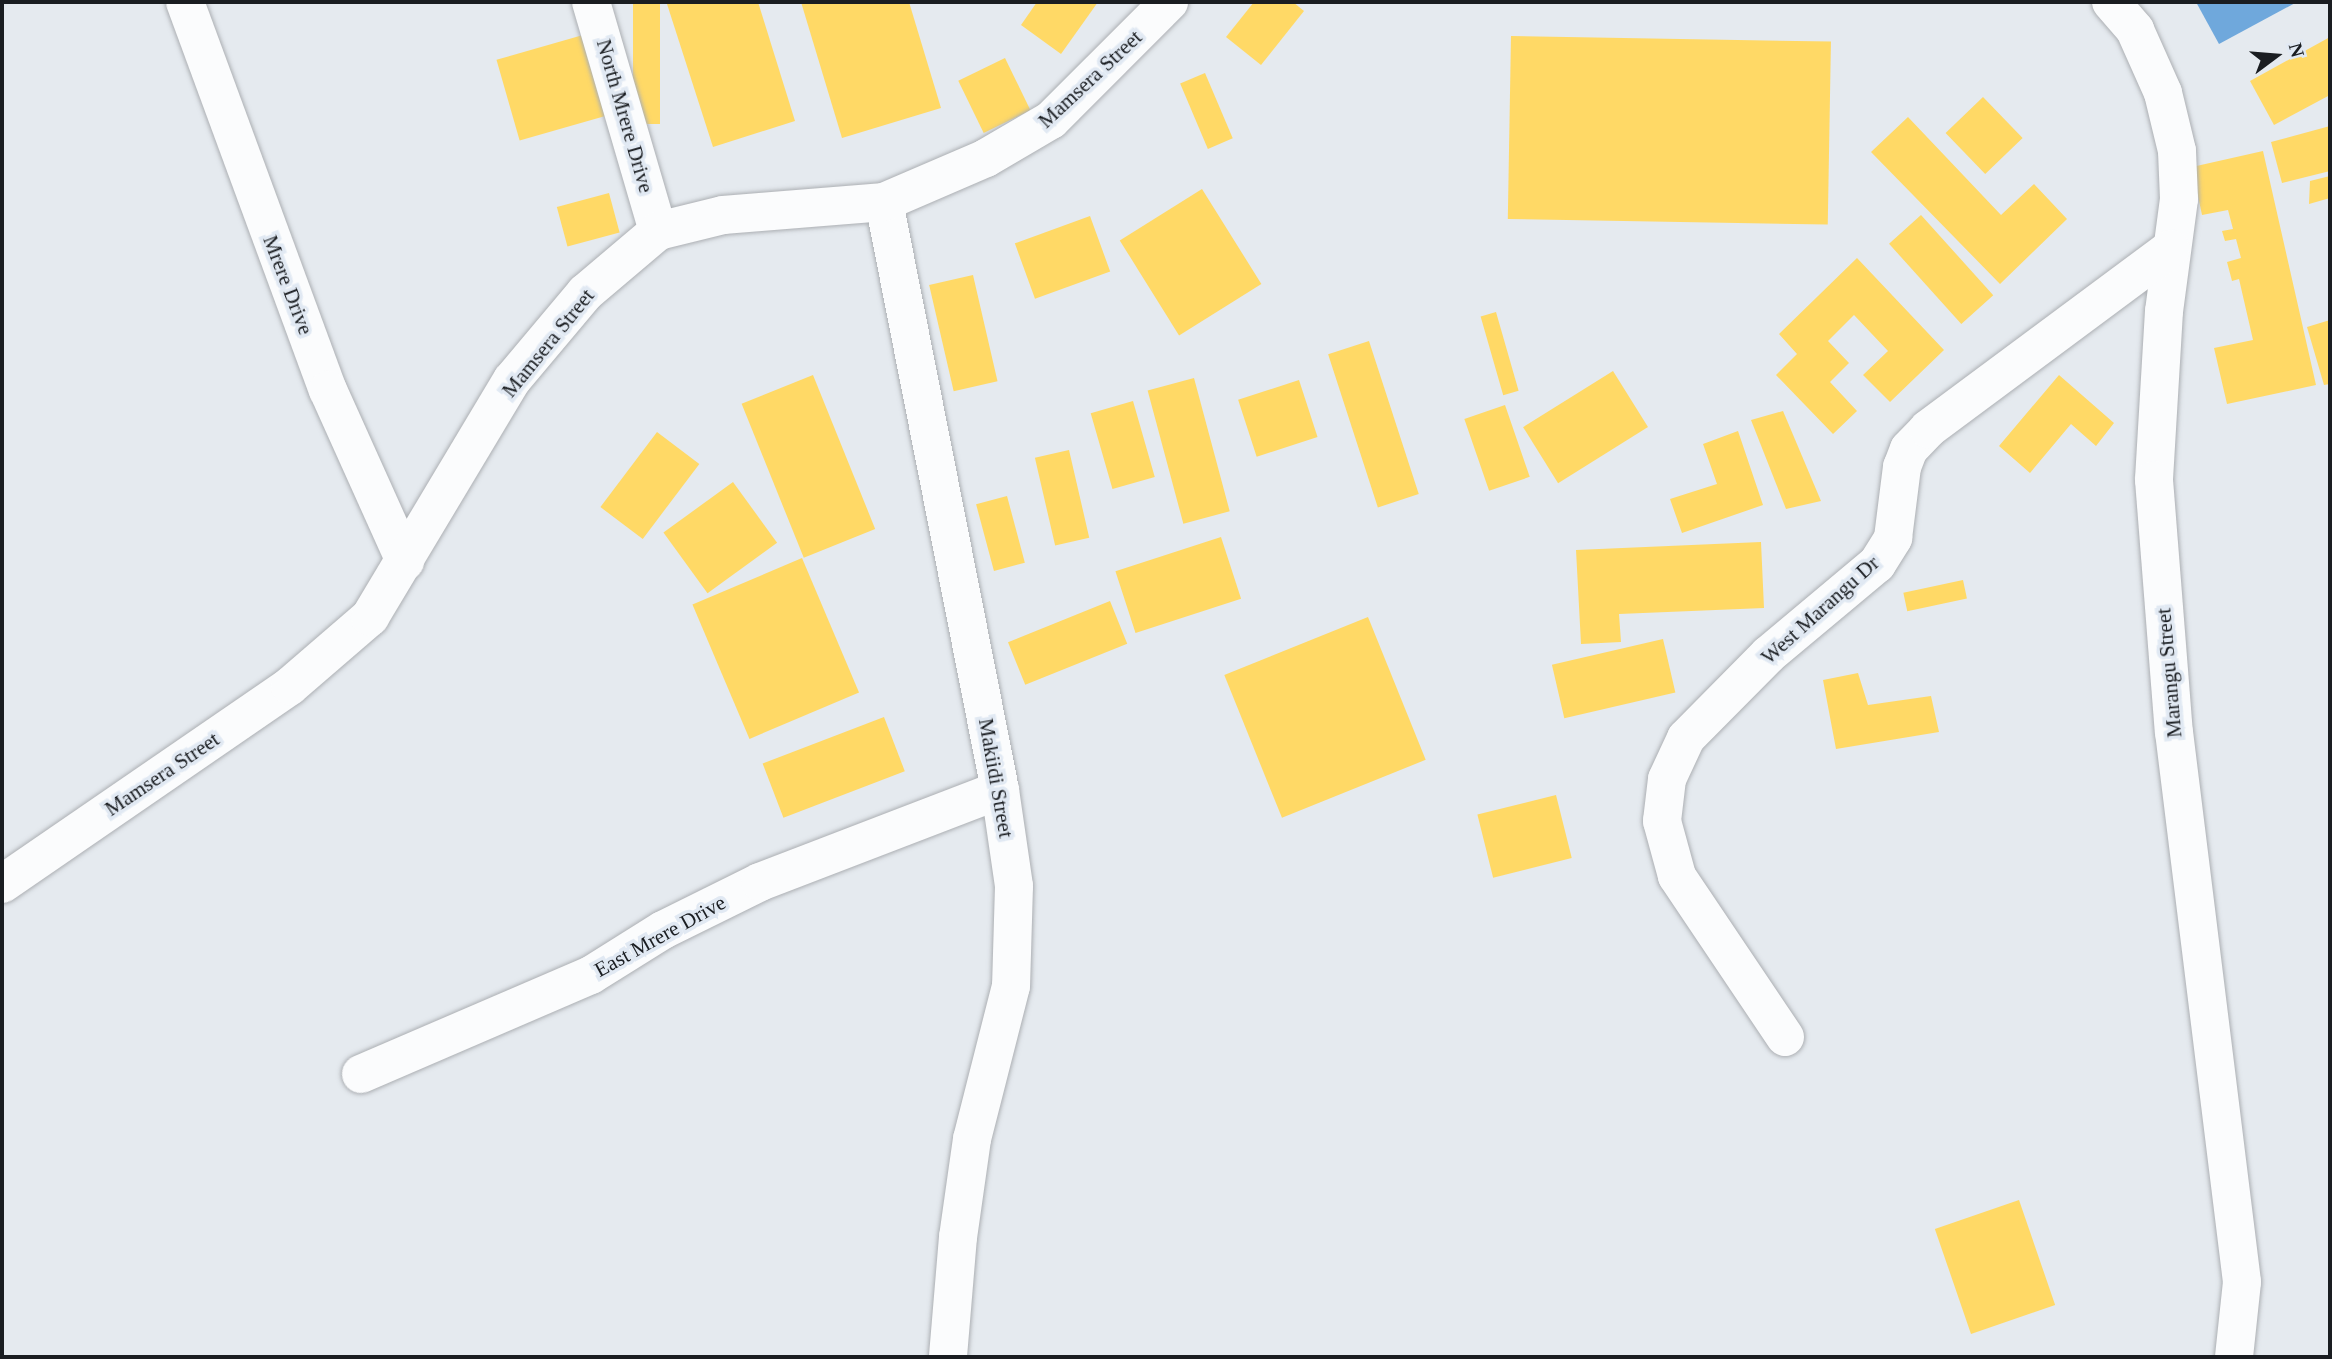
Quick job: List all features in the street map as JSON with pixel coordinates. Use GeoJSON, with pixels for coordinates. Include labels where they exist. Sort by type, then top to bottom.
{"type":"FeatureCollection","features":[{"type":"Feature","properties":{"kind":"street","name":"Mrere Drive"},"geometry":{"type":"LineString","coordinates":[[185,2],[328,390],[405,561]]}},
{"type":"Feature","properties":{"kind":"street","name":"North Mrere Drive"},"geometry":{"type":"LineString","coordinates":[[592,2],[658,231]]}},
{"type":"Feature","properties":{"kind":"street","name":"Mamsera Street"},"geometry":{"type":"LineString","coordinates":[[2,884],[290,686],[370,617],[512,380],[585,293],[658,231],[723,215],[884,202],[986,158],[1051,120],[1169,2]]}},
{"type":"Feature","properties":{"kind":"street","name":"Marangu Street"},"geometry":{"type":"LineString","coordinates":[[2111,2],[2135,30],[2163,93],[2177,151],[2179,199],[2170,248],[2154,480],[2174,732],[2242,1282],[2234,1357]]}},
{"type":"Feature","properties":{"kind":"street","name":"Makiidi Street"},"geometry":{"type":"LineString","coordinates":[[884,202],[1000,790],[1014,886],[1011,986],[972,1139],[958,1237],[948,1357]]}},
{"type":"Feature","properties":{"kind":"street","name":"West Marangu Dr"},"geometry":{"type":"LineString","coordinates":[[1785,1037],[1677,876],[1662,821],[1667,779],[1686,738],[1768,655],[1877,564],[1894,538],[1906,458],[1928,429],[2170,248]]}},
{"type":"Feature","properties":{"kind":"street","name":"East Mrere Drive"},"geometry":{"type":"LineString","coordinates":[[361,1074],[591,975],[663,930],[760,882],[1000,790]]}},
{"type":"Feature","properties":{"kind":"building: Homes"},"geometry":{"type":"Polygon","coordinates":[[[633,2],[660,2],[660,124],[633,124],[633,2]]]}},
{"type":"Feature","properties":{"kind":"building: Homes"},"geometry":{"type":"Polygon","coordinates":[[[758,2],[795,121],[713,147],[667,4],[758,2]]]}},
{"type":"Feature","properties":{"kind":"building: Homes"},"geometry":{"type":"Polygon","coordinates":[[[801,2],[909,2],[941,108],[842,138],[801,2]]]}},
{"type":"Feature","properties":{"kind":"building: Homes"},"geometry":{"type":"Polygon","coordinates":[[[1037,2],[1098,2],[1061,54],[1021,25],[1037,2]]]}},
{"type":"Feature","properties":{"kind":"building: Homes"},"geometry":{"type":"Polygon","coordinates":[[[1254,2],[1293,2],[1304,11],[1261,65],[1226,37],[1254,2]]]}},
{"type":"Feature","properties":{"kind":"building: Homes"},"geometry":{"type":"Polygon","coordinates":[[[583,35],[606,116],[520,141],[496,60],[583,35]]]}},
{"type":"Feature","properties":{"kind":"building: Homes"},"geometry":{"type":"Polygon","coordinates":[[[1511,36],[1831,42],[1828,225],[1508,219],[1511,36]]]}},
{"type":"Feature","properties":{"kind":"building: Homes"},"geometry":{"type":"Polygon","coordinates":[[[2330,37],[2330,95],[2274,125],[2250,81],[2330,37]]]}},
{"type":"Feature","properties":{"kind":"building: Homes"},"geometry":{"type":"Polygon","coordinates":[[[1005,58],[1030,110],[984,133],[958,81],[1005,58]]]}},
{"type":"Feature","properties":{"kind":"building: Homes"},"geometry":{"type":"Polygon","coordinates":[[[1205,73],[1233,138],[1208,149],[1180,84],[1205,73]]]}},
{"type":"Feature","properties":{"kind":"building: Homes"},"geometry":{"type":"Polygon","coordinates":[[[1983,97],[2023,138],[1985,174],[1946,133],[1983,97]]]}},
{"type":"Feature","properties":{"kind":"building: Homes"},"geometry":{"type":"Polygon","coordinates":[[[1908,117],[2001,215],[2034,184],[2067,219],[2000,284],[1871,152],[1908,117]]]}},
{"type":"Feature","properties":{"kind":"building: Homes"},"geometry":{"type":"Polygon","coordinates":[[[2330,126],[2330,171],[2282,183],[2271,142],[2330,126]]]}},
{"type":"Feature","properties":{"kind":"building: Homes"},"geometry":{"type":"Polygon","coordinates":[[[2263,151],[2316,385],[2227,404],[2214,348],[2253,340],[2239,279],[2232,281],[2227,262],[2241,258],[2236,239],[2225,241],[2222,231],[2233,229],[2228,210],[2202,215],[2192,167],[2263,151]]]}},
{"type":"Feature","properties":{"kind":"building: Homes"},"geometry":{"type":"Polygon","coordinates":[[[2330,176],[2330,198],[2309,204],[2310,181],[2330,176]]]}},
{"type":"Feature","properties":{"kind":"building: Homes"},"geometry":{"type":"Polygon","coordinates":[[[1202,189],[1261,284],[1179,335],[1120,240],[1202,189]]]}},
{"type":"Feature","properties":{"kind":"building: Homes"},"geometry":{"type":"Polygon","coordinates":[[[609,193],[620,233],[567,247],[557,207],[609,193]]]}},
{"type":"Feature","properties":{"kind":"building: Homes"},"geometry":{"type":"Polygon","coordinates":[[[1921,215],[1993,295],[1961,324],[1889,244],[1921,215]]]}},
{"type":"Feature","properties":{"kind":"building: Homes"},"geometry":{"type":"Polygon","coordinates":[[[1090,216],[1110,271],[1035,299],[1015,243],[1090,216]]]}},
{"type":"Feature","properties":{"kind":"building: Homes"},"geometry":{"type":"Polygon","coordinates":[[[1857,258],[1944,350],[1890,402],[1863,375],[1888,351],[1854,315],[1828,341],[1849,363],[1830,382],[1857,411],[1833,434],[1776,375],[1797,354],[1779,334],[1857,258]]]}},
{"type":"Feature","properties":{"kind":"building: Homes"},"geometry":{"type":"Polygon","coordinates":[[[973,275],[998,381],[954,391],[929,285],[973,275]]]}},
{"type":"Feature","properties":{"kind":"building: Homes"},"geometry":{"type":"Polygon","coordinates":[[[1496,312],[1519,391],[1503,395],[1481,316],[1496,312]]]}},
{"type":"Feature","properties":{"kind":"building: Homes"},"geometry":{"type":"Polygon","coordinates":[[[2330,320],[2330,384],[2324,385],[2307,327],[2330,320]]]}},
{"type":"Feature","properties":{"kind":"building: Homes"},"geometry":{"type":"Polygon","coordinates":[[[1369,341],[1419,494],[1378,507],[1328,354],[1369,341]]]}},
{"type":"Feature","properties":{"kind":"building: Homes"},"geometry":{"type":"Polygon","coordinates":[[[1613,371],[1648,427],[1558,483],[1523,427],[1613,371]]]}},
{"type":"Feature","properties":{"kind":"building: Homes"},"geometry":{"type":"Polygon","coordinates":[[[813,375],[875,529],[804,558],[742,404],[813,375]]]}},
{"type":"Feature","properties":{"kind":"building: Homes"},"geometry":{"type":"Polygon","coordinates":[[[2059,375],[2114,423],[2096,446],[2071,424],[2030,473],[1999,446],[2059,375]]]}},
{"type":"Feature","properties":{"kind":"building: Homes"},"geometry":{"type":"Polygon","coordinates":[[[1194,378],[1230,511],[1183,524],[1148,390],[1194,378]]]}},
{"type":"Feature","properties":{"kind":"building: Homes"},"geometry":{"type":"Polygon","coordinates":[[[1299,380],[1318,437],[1257,457],[1238,400],[1299,380]]]}},
{"type":"Feature","properties":{"kind":"building: Homes"},"geometry":{"type":"Polygon","coordinates":[[[1133,401],[1155,477],[1112,489],[1091,413],[1133,401]]]}},
{"type":"Feature","properties":{"kind":"building: Homes"},"geometry":{"type":"Polygon","coordinates":[[[1505,405],[1530,477],[1489,491],[1464,419],[1505,405]]]}},
{"type":"Feature","properties":{"kind":"building: Homes"},"geometry":{"type":"Polygon","coordinates":[[[1783,411],[1821,501],[1786,509],[1751,420],[1783,411]]]}},
{"type":"Feature","properties":{"kind":"building: Homes"},"geometry":{"type":"Polygon","coordinates":[[[1738,431],[1763,505],[1682,533],[1670,499],[1717,484],[1703,444],[1738,431]]]}},
{"type":"Feature","properties":{"kind":"building: Homes"},"geometry":{"type":"Polygon","coordinates":[[[657,432],[699,464],[643,539],[600,507],[657,432]]]}},
{"type":"Feature","properties":{"kind":"building: Homes"},"geometry":{"type":"Polygon","coordinates":[[[1069,450],[1089,538],[1055,546],[1035,458],[1069,450]]]}},
{"type":"Feature","properties":{"kind":"building: Homes"},"geometry":{"type":"Polygon","coordinates":[[[733,482],[777,543],[708,593],[663,533],[733,482]]]}},
{"type":"Feature","properties":{"kind":"building: Homes"},"geometry":{"type":"Polygon","coordinates":[[[1007,496],[1025,563],[994,571],[976,504],[1007,496]]]}},
{"type":"Feature","properties":{"kind":"building: Homes"},"geometry":{"type":"Polygon","coordinates":[[[1221,537],[1241,599],[1136,633],[1115,571],[1221,537]]]}},
{"type":"Feature","properties":{"kind":"building: Homes"},"geometry":{"type":"Polygon","coordinates":[[[1761,542],[1764,608],[1619,614],[1621,642],[1581,644],[1576,550],[1761,542]]]}},
{"type":"Feature","properties":{"kind":"building: Homes"},"geometry":{"type":"Polygon","coordinates":[[[802,558],[859,692],[750,739],[692,604],[802,558]]]}},
{"type":"Feature","properties":{"kind":"building: Homes"},"geometry":{"type":"Polygon","coordinates":[[[1963,580],[1967,599],[1907,611],[1903,593],[1963,580]]]}},
{"type":"Feature","properties":{"kind":"building: Homes"},"geometry":{"type":"Polygon","coordinates":[[[1110,601],[1127,644],[1025,685],[1008,642],[1110,601]]]}},
{"type":"Feature","properties":{"kind":"building: Homes"},"geometry":{"type":"Polygon","coordinates":[[[1368,617],[1426,760],[1282,818],[1224,675],[1368,617]]]}},
{"type":"Feature","properties":{"kind":"building: Homes"},"geometry":{"type":"Polygon","coordinates":[[[1663,639],[1675,693],[1564,718],[1552,665],[1663,639]]]}},
{"type":"Feature","properties":{"kind":"building: Homes"},"geometry":{"type":"Polygon","coordinates":[[[1858,673],[1868,705],[1931,696],[1939,732],[1836,749],[1823,680],[1858,673]]]}},
{"type":"Feature","properties":{"kind":"building: Homes"},"geometry":{"type":"Polygon","coordinates":[[[884,717],[905,771],[783,818],[763,764],[884,717]]]}},
{"type":"Feature","properties":{"kind":"building: Homes"},"geometry":{"type":"Polygon","coordinates":[[[1556,795],[1572,858],[1493,878],[1477,815],[1556,795]]]}},
{"type":"Feature","properties":{"kind":"building: Homes"},"geometry":{"type":"Polygon","coordinates":[[[2019,1200],[2055,1305],[1971,1334],[1935,1229],[2019,1200]]]}},
{"type":"Feature","properties":{"kind":"building: Schools"},"geometry":{"type":"Polygon","coordinates":[[[2196,2],[2297,2],[2219,44],[2196,2]]]}}]}
